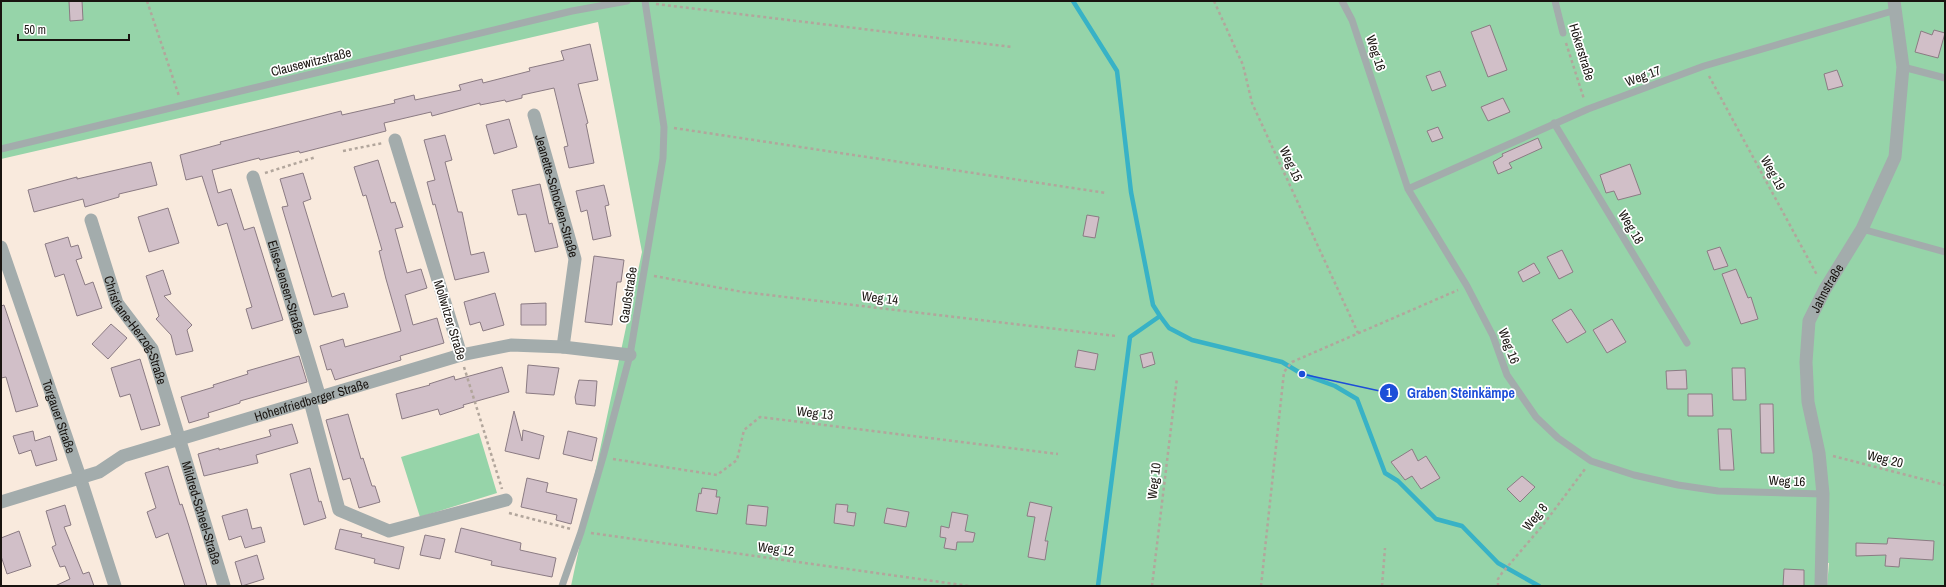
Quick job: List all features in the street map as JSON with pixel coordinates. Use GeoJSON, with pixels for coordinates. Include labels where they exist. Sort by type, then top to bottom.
{"type":"FeatureCollection","features":[{"type":"Feature","properties":{"kind":"street","name":"Jahnstraße"},"geometry":{"type":"LineString","coordinates":[[1821,586],[1823,494],[1819,453],[1808,402],[1806,362],[1809,321],[1825,289],[1862,230],[1895,157],[1903,67],[1895,5]]}},
{"type":"Feature","properties":{"kind":"street","name":"Jeanette-Schocken-Straße"},"geometry":{"type":"LineString","coordinates":[[534,116],[575,259],[563,347]]}},
{"type":"Feature","properties":{"kind":"street","name":"Mollwitzer Straße"},"geometry":{"type":"LineString","coordinates":[[395,140],[461,356]]}},
{"type":"Feature","properties":{"kind":"street","name":"Elise-Jensen-Straße"},"geometry":{"type":"LineString","coordinates":[[253,177],[315,399],[339,510],[389,531],[506,500]]}},
{"type":"Feature","properties":{"kind":"street","name":"Christiane-Herzog-Straße"},"geometry":{"type":"LineString","coordinates":[[91,220],[117,303],[152,349],[180,439]]}},
{"type":"Feature","properties":{"kind":"street","name":"Torgauer Straße"},"geometry":{"type":"LineString","coordinates":[[1,247],[80,477],[115,586]]}},
{"type":"Feature","properties":{"kind":"street","name":"Hohenfriedberger Straße"},"geometry":{"type":"LineString","coordinates":[[1,502],[98,472],[123,456],[461,356],[511,345],[563,347],[630,355]]}},
{"type":"Feature","properties":{"kind":"street","name":"Mildred-Scheel-Straße"},"geometry":{"type":"LineString","coordinates":[[180,439],[224,586]]}},
{"type":"Feature","properties":{"kind":"lane","name":"Clausewitzstraße"},"geometry":{"type":"LineString","coordinates":[[1,149],[565,13],[627,1]]}},
{"type":"Feature","properties":{"kind":"lane","name":"Weg 16"},"geometry":{"type":"LineString","coordinates":[[1342,1],[1352,20],[1408,189],[1467,286],[1493,336],[1507,375],[1536,417],[1558,438],[1592,461],[1634,475],[1685,486],[1718,491],[1823,494]]}},
{"type":"Feature","properties":{"kind":"lane","name":"Hökerstraße"},"geometry":{"type":"LineString","coordinates":[[1555,1],[1563,33]]}},
{"type":"Feature","properties":{"kind":"lane","name":"Gaußstraße"},"geometry":{"type":"LineString","coordinates":[[562,586],[581,532],[630,355],[663,158],[664,127],[645,2]]}},
{"type":"Feature","properties":{"kind":"lane","name":"Weg 17"},"geometry":{"type":"LineString","coordinates":[[1408,189],[1588,109],[1704,66],[1895,5]]}},
{"type":"Feature","properties":{"kind":"lane"},"geometry":{"type":"LineString","coordinates":[[1903,67],[1945,78]]}},
{"type":"Feature","properties":{"kind":"lane","name":"Weg 18"},"geometry":{"type":"LineString","coordinates":[[1554,123],[1687,343]]}},
{"type":"Feature","properties":{"kind":"lane"},"geometry":{"type":"LineString","coordinates":[[1862,230],[1945,252]]}},
{"type":"Feature","properties":{"kind":"path"},"geometry":{"type":"LineString","coordinates":[[147,1],[182,106]]}},
{"type":"Feature","properties":{"kind":"path","name":"Weg 15"},"geometry":{"type":"LineString","coordinates":[[1214,1],[1243,65],[1252,103],[1358,333]]}},
{"type":"Feature","properties":{"kind":"path"},"geometry":{"type":"LineString","coordinates":[[645,2],[1012,47]]}},
{"type":"Feature","properties":{"kind":"path","name":"Hökerstraße"},"geometry":{"type":"LineString","coordinates":[[1563,33],[1588,109]]}},
{"type":"Feature","properties":{"kind":"path","name":"Weg 19"},"geometry":{"type":"LineString","coordinates":[[1704,66],[1825,289]]}},
{"type":"Feature","properties":{"kind":"path"},"geometry":{"type":"LineString","coordinates":[[664,127],[1106,193]]}},
{"type":"Feature","properties":{"kind":"path"},"geometry":{"type":"LineString","coordinates":[[343,151],[395,140]]}},
{"type":"Feature","properties":{"kind":"path"},"geometry":{"type":"LineString","coordinates":[[253,177],[316,157]]}},
{"type":"Feature","properties":{"kind":"path","name":"Weg 14"},"geometry":{"type":"LineString","coordinates":[[643,274],[743,292],[1116,336]]}},
{"type":"Feature","properties":{"kind":"path"},"geometry":{"type":"LineString","coordinates":[[1261,586],[1284,372],[1292,362],[1467,286]]}},
{"type":"Feature","properties":{"kind":"path","name":"Mollwitzer Straße"},"geometry":{"type":"LineString","coordinates":[[461,356],[509,514],[581,532]]}},
{"type":"Feature","properties":{"kind":"path","name":"Weg 10"},"geometry":{"type":"LineString","coordinates":[[1152,586],[1177,378]]}},
{"type":"Feature","properties":{"kind":"path","name":"Weg 13"},"geometry":{"type":"LineString","coordinates":[[603,457],[717,475],[737,460],[744,430],[760,417],[1058,454]]}},
{"type":"Feature","properties":{"kind":"path","name":"Weg 20"},"geometry":{"type":"LineString","coordinates":[[1819,453],[1945,485]]}},
{"type":"Feature","properties":{"kind":"path","name":"Weg 8"},"geometry":{"type":"LineString","coordinates":[[1498,586],[1498,579],[1502,573],[1543,525],[1592,461]]}},
{"type":"Feature","properties":{"kind":"path","name":"Weg 12"},"geometry":{"type":"LineString","coordinates":[[581,532],[969,586]]}},
{"type":"Feature","properties":{"kind":"path"},"geometry":{"type":"LineString","coordinates":[[1382,586],[1385,548]]}},
{"type":"Feature","properties":{"kind":"green space"},"geometry":{"type":"Polygon","coordinates":[[[1,1],[1945,1],[1945,586],[1827,586],[1829,563],[1817,562],[1816,586],[571,586],[642,252],[598,22],[1,159],[1,1]]]}},
{"type":"Feature","properties":{"kind":"green space"},"geometry":{"type":"Polygon","coordinates":[[[479,433],[497,493],[420,517],[401,457],[479,433]]]}},
{"type":"Feature","properties":{"kind":"building"},"geometry":{"type":"Polygon","coordinates":[[[69,1],[82,1],[83,20],[70,21],[69,1]]]}},
{"type":"Feature","properties":{"kind":"building"},"geometry":{"type":"Polygon","coordinates":[[[1490,25],[1507,70],[1488,77],[1471,32],[1490,25]]]}},
{"type":"Feature","properties":{"kind":"building"},"geometry":{"type":"Polygon","coordinates":[[[1934,30],[1945,33],[1938,58],[1915,52],[1921,31],[1932,35],[1934,30]]]}},
{"type":"Feature","properties":{"kind":"building"},"geometry":{"type":"Polygon","coordinates":[[[590,44],[598,80],[578,84],[588,123],[586,124],[594,163],[569,168],[564,147],[568,146],[554,88],[522,95],[522,98],[506,102],[505,100],[480,105],[480,103],[432,116],[431,112],[384,123],[386,131],[300,153],[299,151],[260,160],[259,158],[212,170],[218,193],[231,189],[244,230],[254,227],[283,320],[252,329],[246,309],[252,307],[227,223],[218,226],[202,176],[186,180],[180,155],[221,144],[220,142],[341,111],[342,115],[395,103],[394,100],[414,95],[415,100],[461,90],[459,85],[482,79],[483,83],[530,71],[529,68],[564,60],[561,51],[590,44]]]}},
{"type":"Feature","properties":{"kind":"building"},"geometry":{"type":"Polygon","coordinates":[[[1837,70],[1843,86],[1828,90],[1824,74],[1837,70]]]}},
{"type":"Feature","properties":{"kind":"building"},"geometry":{"type":"Polygon","coordinates":[[[1440,71],[1446,86],[1432,91],[1426,76],[1440,71]]]}},
{"type":"Feature","properties":{"kind":"building"},"geometry":{"type":"Polygon","coordinates":[[[1503,98],[1510,112],[1488,121],[1481,107],[1503,98]]]}},
{"type":"Feature","properties":{"kind":"building"},"geometry":{"type":"Polygon","coordinates":[[[509,119],[517,147],[494,154],[486,125],[509,119]]]}},
{"type":"Feature","properties":{"kind":"building"},"geometry":{"type":"Polygon","coordinates":[[[1438,127],[1443,138],[1432,142],[1427,131],[1438,127]]]}},
{"type":"Feature","properties":{"kind":"building"},"geometry":{"type":"Polygon","coordinates":[[[445,135],[452,160],[445,162],[458,212],[462,212],[471,255],[484,252],[489,272],[455,280],[435,204],[433,205],[427,182],[435,180],[424,140],[445,135]]]}},
{"type":"Feature","properties":{"kind":"building"},"geometry":{"type":"Polygon","coordinates":[[[1538,138],[1542,148],[1509,163],[1512,168],[1498,174],[1493,162],[1503,156],[1502,154],[1538,138]]]}},
{"type":"Feature","properties":{"kind":"building"},"geometry":{"type":"Polygon","coordinates":[[[378,160],[391,203],[395,202],[403,227],[395,229],[407,273],[421,269],[427,288],[405,295],[413,325],[437,318],[444,343],[400,356],[401,360],[335,380],[331,369],[327,370],[320,346],[343,339],[345,347],[401,331],[379,251],[382,250],[366,195],[363,196],[354,167],[378,160]]]}},
{"type":"Feature","properties":{"kind":"building"},"geometry":{"type":"Polygon","coordinates":[[[151,162],[157,185],[119,194],[119,197],[85,207],[83,199],[34,212],[28,190],[77,177],[77,179],[151,162]]]}},
{"type":"Feature","properties":{"kind":"building"},"geometry":{"type":"Polygon","coordinates":[[[1630,164],[1641,194],[1618,200],[1614,191],[1606,193],[1600,175],[1630,164]]]}},
{"type":"Feature","properties":{"kind":"building"},"geometry":{"type":"Polygon","coordinates":[[[303,173],[311,199],[303,202],[332,297],[344,293],[348,307],[314,315],[282,207],[288,206],[280,179],[303,173]]]}},
{"type":"Feature","properties":{"kind":"building"},"geometry":{"type":"Polygon","coordinates":[[[540,184],[549,224],[552,223],[558,247],[535,252],[526,214],[518,215],[512,190],[540,184]]]}},
{"type":"Feature","properties":{"kind":"building"},"geometry":{"type":"Polygon","coordinates":[[[604,185],[609,205],[605,206],[611,236],[593,240],[587,210],[581,212],[576,191],[604,185]]]}},
{"type":"Feature","properties":{"kind":"building"},"geometry":{"type":"Polygon","coordinates":[[[168,208],[179,243],[149,252],[138,217],[168,208]]]}},
{"type":"Feature","properties":{"kind":"building"},"geometry":{"type":"Polygon","coordinates":[[[1087,215],[1099,217],[1095,238],[1083,236],[1087,215]]]}},
{"type":"Feature","properties":{"kind":"building"},"geometry":{"type":"Polygon","coordinates":[[[68,237],[71,247],[78,245],[82,258],[76,260],[85,285],[93,282],[102,308],[77,316],[64,274],[55,277],[45,244],[68,237]]]}},
{"type":"Feature","properties":{"kind":"building"},"geometry":{"type":"Polygon","coordinates":[[[1720,247],[1728,266],[1714,270],[1707,251],[1720,247]]]}},
{"type":"Feature","properties":{"kind":"building"},"geometry":{"type":"Polygon","coordinates":[[[1562,250],[1573,272],[1559,279],[1547,257],[1562,250]]]}},
{"type":"Feature","properties":{"kind":"building"},"geometry":{"type":"Polygon","coordinates":[[[594,256],[624,260],[621,282],[617,282],[612,325],[585,322],[594,256]]]}},
{"type":"Feature","properties":{"kind":"building"},"geometry":{"type":"Polygon","coordinates":[[[1534,263],[1540,273],[1523,282],[1518,272],[1534,263]]]}},
{"type":"Feature","properties":{"kind":"building"},"geometry":{"type":"Polygon","coordinates":[[[1736,269],[1748,298],[1751,297],[1758,319],[1741,324],[1722,274],[1736,269]]]}},
{"type":"Feature","properties":{"kind":"building"},"geometry":{"type":"Polygon","coordinates":[[[163,270],[171,294],[164,296],[192,325],[187,330],[193,351],[176,355],[171,335],[156,319],[159,316],[146,276],[163,270]]]}},
{"type":"Feature","properties":{"kind":"building"},"geometry":{"type":"Polygon","coordinates":[[[495,293],[504,325],[483,331],[480,322],[470,325],[464,302],[495,293]]]}},
{"type":"Feature","properties":{"kind":"building"},"geometry":{"type":"Polygon","coordinates":[[[546,303],[546,325],[521,325],[521,304],[546,303]]]}},
{"type":"Feature","properties":{"kind":"building"},"geometry":{"type":"Polygon","coordinates":[[[4,305],[38,406],[16,412],[6,377],[1,378],[1,306],[4,305]]]}},
{"type":"Feature","properties":{"kind":"building"},"geometry":{"type":"Polygon","coordinates":[[[1571,309],[1586,332],[1567,343],[1552,320],[1571,309]]]}},
{"type":"Feature","properties":{"kind":"building"},"geometry":{"type":"Polygon","coordinates":[[[1612,319],[1626,342],[1607,353],[1593,330],[1612,319]]]}},
{"type":"Feature","properties":{"kind":"building"},"geometry":{"type":"Polygon","coordinates":[[[111,324],[127,338],[108,359],[92,344],[111,324]]]}},
{"type":"Feature","properties":{"kind":"building"},"geometry":{"type":"Polygon","coordinates":[[[1078,350],[1098,354],[1095,370],[1075,367],[1078,350]]]}},
{"type":"Feature","properties":{"kind":"building"},"geometry":{"type":"Polygon","coordinates":[[[1152,352],[1155,364],[1143,368],[1140,355],[1152,352]]]}},
{"type":"Feature","properties":{"kind":"building"},"geometry":{"type":"Polygon","coordinates":[[[299,356],[307,382],[240,401],[240,403],[208,413],[209,417],[189,423],[181,397],[214,387],[213,385],[248,374],[247,371],[299,356]]]}},
{"type":"Feature","properties":{"kind":"building"},"geometry":{"type":"Polygon","coordinates":[[[140,359],[160,425],[141,430],[130,394],[120,397],[111,368],[140,359]]]}},
{"type":"Feature","properties":{"kind":"building"},"geometry":{"type":"Polygon","coordinates":[[[528,365],[559,368],[554,395],[526,393],[528,365]]]}},
{"type":"Feature","properties":{"kind":"building"},"geometry":{"type":"Polygon","coordinates":[[[502,367],[509,392],[463,405],[464,407],[440,415],[438,409],[402,419],[396,394],[430,385],[429,384],[454,376],[455,380],[502,367]]]}},
{"type":"Feature","properties":{"kind":"building"},"geometry":{"type":"Polygon","coordinates":[[[1732,368],[1745,368],[1746,400],[1733,400],[1732,368]]]}},
{"type":"Feature","properties":{"kind":"building"},"geometry":{"type":"Polygon","coordinates":[[[1686,370],[1687,389],[1667,389],[1666,371],[1686,370]]]}},
{"type":"Feature","properties":{"kind":"building"},"geometry":{"type":"Polygon","coordinates":[[[579,380],[597,381],[595,406],[576,404],[575,397],[579,380]]]}},
{"type":"Feature","properties":{"kind":"building"},"geometry":{"type":"Polygon","coordinates":[[[1688,394],[1712,394],[1713,416],[1688,416],[1688,394]]]}},
{"type":"Feature","properties":{"kind":"building"},"geometry":{"type":"Polygon","coordinates":[[[1760,404],[1773,404],[1774,453],[1761,453],[1760,404]]]}},
{"type":"Feature","properties":{"kind":"building"},"geometry":{"type":"Polygon","coordinates":[[[514,411],[522,441],[523,430],[544,436],[539,459],[505,451],[514,411]]]}},
{"type":"Feature","properties":{"kind":"building"},"geometry":{"type":"Polygon","coordinates":[[[348,414],[361,459],[363,458],[372,486],[375,486],[380,502],[359,508],[350,478],[343,480],[326,420],[348,414]]]}},
{"type":"Feature","properties":{"kind":"building"},"geometry":{"type":"Polygon","coordinates":[[[292,424],[298,443],[256,455],[258,463],[204,476],[198,454],[271,436],[269,430],[292,424]]]}},
{"type":"Feature","properties":{"kind":"building"},"geometry":{"type":"Polygon","coordinates":[[[1718,429],[1731,429],[1734,470],[1720,470],[1718,429]]]}},
{"type":"Feature","properties":{"kind":"building"},"geometry":{"type":"Polygon","coordinates":[[[33,431],[35,441],[50,436],[57,460],[36,466],[31,450],[19,454],[13,436],[33,431]]]}},
{"type":"Feature","properties":{"kind":"building"},"geometry":{"type":"Polygon","coordinates":[[[568,431],[597,438],[592,461],[563,454],[568,431]]]}},
{"type":"Feature","properties":{"kind":"building"},"geometry":{"type":"Polygon","coordinates":[[[1412,449],[1418,461],[1426,456],[1440,478],[1421,489],[1412,476],[1405,480],[1391,462],[1412,449]]]}},
{"type":"Feature","properties":{"kind":"building"},"geometry":{"type":"Polygon","coordinates":[[[168,466],[180,505],[182,504],[207,586],[185,586],[168,533],[156,538],[147,512],[156,508],[145,473],[168,466]]]}},
{"type":"Feature","properties":{"kind":"building"},"geometry":{"type":"Polygon","coordinates":[[[310,468],[319,502],[321,501],[326,518],[304,525],[290,474],[310,468]]]}},
{"type":"Feature","properties":{"kind":"building"},"geometry":{"type":"Polygon","coordinates":[[[1522,476],[1535,487],[1520,502],[1507,489],[1522,476]]]}},
{"type":"Feature","properties":{"kind":"building"},"geometry":{"type":"Polygon","coordinates":[[[527,478],[548,483],[546,492],[577,499],[571,524],[556,520],[557,515],[521,507],[527,478]]]}},
{"type":"Feature","properties":{"kind":"building"},"geometry":{"type":"Polygon","coordinates":[[[702,488],[717,490],[716,497],[720,497],[717,514],[696,511],[699,493],[701,494],[702,488]]]}},
{"type":"Feature","properties":{"kind":"building"},"geometry":{"type":"Polygon","coordinates":[[[1030,502],[1052,507],[1045,541],[1048,541],[1045,560],[1028,557],[1035,517],[1027,516],[1030,502]]]}},
{"type":"Feature","properties":{"kind":"building"},"geometry":{"type":"Polygon","coordinates":[[[836,504],[848,505],[847,512],[856,513],[854,526],[834,523],[836,504]]]}},
{"type":"Feature","properties":{"kind":"building"},"geometry":{"type":"Polygon","coordinates":[[[65,505],[71,525],[64,527],[83,574],[89,572],[94,586],[55,586],[70,579],[65,566],[60,567],[52,547],[56,545],[46,511],[65,505]]]}},
{"type":"Feature","properties":{"kind":"building"},"geometry":{"type":"Polygon","coordinates":[[[748,505],[768,507],[766,526],[746,524],[748,505]]]}},
{"type":"Feature","properties":{"kind":"building"},"geometry":{"type":"Polygon","coordinates":[[[887,508],[909,512],[906,527],[884,523],[887,508]]]}},
{"type":"Feature","properties":{"kind":"building"},"geometry":{"type":"Polygon","coordinates":[[[247,509],[252,529],[261,527],[265,542],[245,548],[241,536],[229,540],[222,516],[247,509]]]}},
{"type":"Feature","properties":{"kind":"building"},"geometry":{"type":"Polygon","coordinates":[[[952,512],[968,515],[965,531],[975,533],[973,542],[957,542],[956,550],[944,548],[946,538],[940,537],[941,526],[949,528],[952,512]]]}},
{"type":"Feature","properties":{"kind":"building"},"geometry":{"type":"Polygon","coordinates":[[[461,528],[521,543],[520,550],[556,558],[552,577],[491,565],[492,561],[455,552],[461,528]]]}},
{"type":"Feature","properties":{"kind":"building"},"geometry":{"type":"Polygon","coordinates":[[[340,529],[362,534],[361,537],[404,547],[399,569],[374,563],[375,559],[335,549],[340,529]]]}},
{"type":"Feature","properties":{"kind":"building"},"geometry":{"type":"Polygon","coordinates":[[[19,531],[31,566],[7,574],[1,556],[1,538],[19,531]]]}},
{"type":"Feature","properties":{"kind":"building"},"geometry":{"type":"Polygon","coordinates":[[[425,535],[445,539],[440,559],[420,555],[425,535]]]}},
{"type":"Feature","properties":{"kind":"building"},"geometry":{"type":"Polygon","coordinates":[[[1888,538],[1934,541],[1933,560],[1900,558],[1899,567],[1885,566],[1886,555],[1856,556],[1856,543],[1887,544],[1888,538]]]}},
{"type":"Feature","properties":{"kind":"building"},"geometry":{"type":"Polygon","coordinates":[[[257,555],[264,579],[242,586],[235,562],[257,555]]]}},
{"type":"Feature","properties":{"kind":"building"},"geometry":{"type":"Polygon","coordinates":[[[1784,569],[1804,570],[1804,586],[1783,586],[1784,569]]]}},
{"type":"Feature","properties":{"kind":"waterway"},"geometry":{"type":"LineString","coordinates":[[1073,1],[1117,71],[1131,192],[1153,305],[1160,316]]}},
{"type":"Feature","properties":{"kind":"waterway"},"geometry":{"type":"LineString","coordinates":[[1098,586],[1130,337],[1160,316],[1169,328],[1192,340],[1282,362],[1302,374],[1335,386],[1357,399],[1385,473],[1398,481],[1436,519],[1462,526],[1498,563],[1539,586]]}},
{"type":"Feature","properties":{"kind":"place","name":"Graben Steinkämpe"},"geometry":{"type":"Point","coordinates":[1302,374]}}]}
